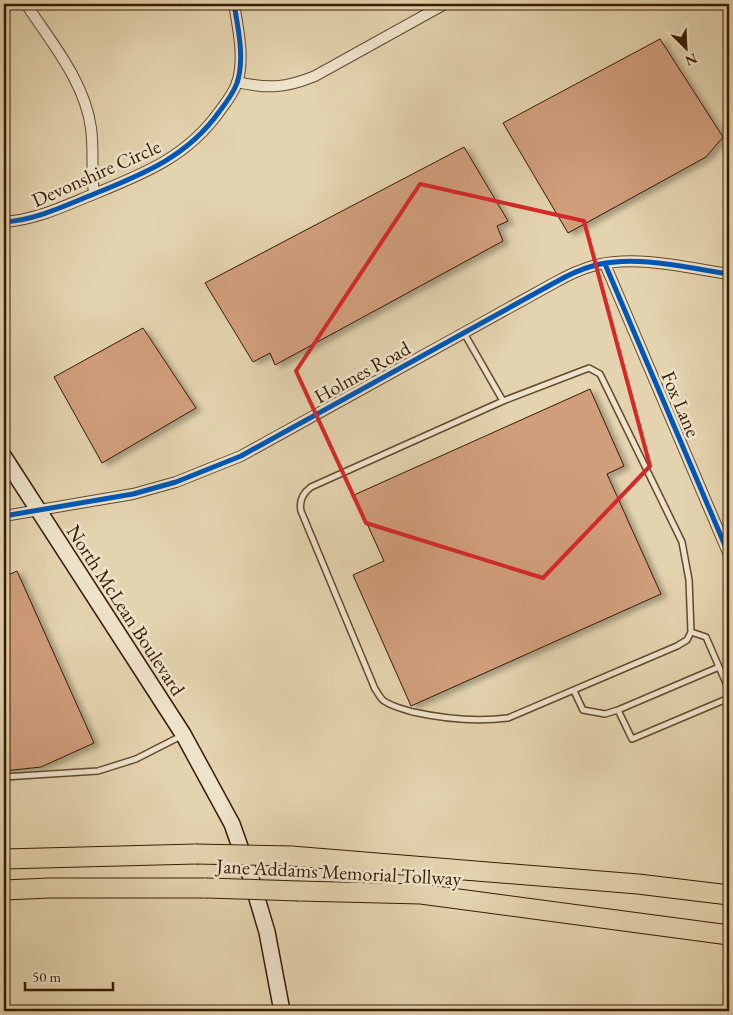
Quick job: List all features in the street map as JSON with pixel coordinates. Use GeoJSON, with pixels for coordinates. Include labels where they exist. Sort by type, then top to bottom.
{"type":"FeatureCollection","features":[{"type":"Feature","properties":{"kind":"highway","name":"Jane Addams Memorial Tollway"},"geometry":{"type":"LineString","coordinates":[[4,860],[196,854],[291,856],[638,884],[729,895]]}},
{"type":"Feature","properties":{"kind":"highway","name":"Jane Addams Memorial Tollway"},"geometry":{"type":"LineString","coordinates":[[4,890],[50,888],[206,888],[421,894],[729,935]]}},
{"type":"Feature","properties":{"kind":"main road","name":"North McLean Boulevard"},"geometry":{"type":"LineString","coordinates":[[4,457],[183,734],[232,824],[267,932],[282,1011]]}},
{"type":"Feature","properties":{"kind":"street"},"geometry":{"type":"LineString","coordinates":[[26,4],[75,80],[85,103],[91,129],[94,194]]}},
{"type":"Feature","properties":{"kind":"street","name":"Devonshire Circle"},"geometry":{"type":"LineString","coordinates":[[4,222],[22,221],[42,215],[149,171],[184,149],[200,135],[217,116],[237,82],[240,62],[239,36],[234,4]]}},
{"type":"Feature","properties":{"kind":"street"},"geometry":{"type":"LineString","coordinates":[[237,82],[256,86],[278,87],[297,83],[314,76],[445,4]]}},
{"type":"Feature","properties":{"kind":"street","name":"Holmes Road"},"geometry":{"type":"LineString","coordinates":[[4,516],[38,512],[133,494],[176,482],[241,456],[571,274],[605,264],[625,262],[650,263],[729,274]]}},
{"type":"Feature","properties":{"kind":"street","name":"Fox Lane"},"geometry":{"type":"LineString","coordinates":[[605,264],[728,549]]}},
{"type":"Feature","properties":{"kind":"lane"},"geometry":{"type":"LineString","coordinates":[[464,333],[503,401]]}},
{"type":"Feature","properties":{"kind":"lane"},"geometry":{"type":"LineString","coordinates":[[589,368],[600,374],[682,542],[689,580],[691,632],[687,640],[677,646],[508,718],[486,721],[459,720],[394,707],[382,700],[375,689],[301,511],[302,497],[311,486],[503,401],[589,368]]}},
{"type":"Feature","properties":{"kind":"lane"},"geometry":{"type":"LineString","coordinates":[[691,632],[706,637],[729,690]]}},
{"type":"Feature","properties":{"kind":"lane"},"geometry":{"type":"LineString","coordinates":[[574,691],[583,710],[605,714],[719,666]]}},
{"type":"Feature","properties":{"kind":"lane"},"geometry":{"type":"LineString","coordinates":[[618,710],[632,739],[729,698]]}},
{"type":"Feature","properties":{"kind":"lane"},"geometry":{"type":"LineString","coordinates":[[4,778],[98,771],[136,759],[183,734]]}},
{"type":"Feature","properties":{"kind":"highlighted area"},"geometry":{"type":"Polygon","coordinates":[[[420,184],[584,221],[650,466],[543,578],[366,523],[296,371],[420,184]]]}},
{"type":"Feature","properties":{"kind":"building"},"geometry":{"type":"Polygon","coordinates":[[[660,39],[723,137],[706,157],[568,233],[503,123],[660,39]]]}},
{"type":"Feature","properties":{"kind":"building"},"geometry":{"type":"Polygon","coordinates":[[[464,147],[508,221],[497,226],[503,241],[275,365],[270,353],[253,362],[205,283],[464,147]]]}},
{"type":"Feature","properties":{"kind":"building"},"geometry":{"type":"Polygon","coordinates":[[[143,328],[196,408],[102,463],[54,377],[143,328]]]}},
{"type":"Feature","properties":{"kind":"building"},"geometry":{"type":"Polygon","coordinates":[[[590,389],[624,466],[607,474],[661,594],[411,706],[353,575],[384,561],[354,495],[590,389]]]}},
{"type":"Feature","properties":{"kind":"building"},"geometry":{"type":"Polygon","coordinates":[[[17,571],[94,743],[41,767],[4,771],[4,577],[17,571]]]}},
{"type":"Feature","properties":{"kind":"cycle path"},"geometry":{"type":"LineString","coordinates":[[4,222],[16,221],[50,212],[130,179],[163,162],[193,141],[222,109],[237,83],[241,54],[234,4]]}},
{"type":"Feature","properties":{"kind":"cycle path"},"geometry":{"type":"LineString","coordinates":[[4,516],[133,494],[176,482],[241,456],[559,280],[585,268],[612,262],[629,261],[680,266],[729,274]]}},
{"type":"Feature","properties":{"kind":"cycle path"},"geometry":{"type":"LineString","coordinates":[[605,264],[729,555]]}}]}
